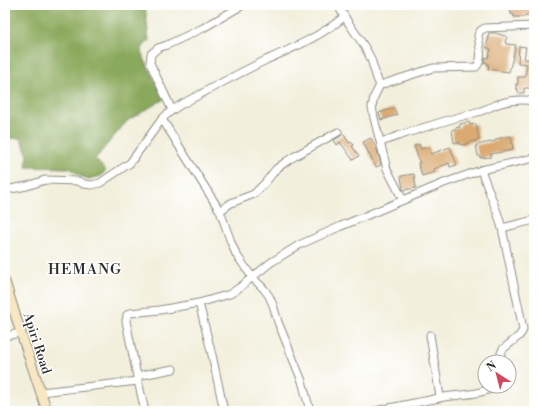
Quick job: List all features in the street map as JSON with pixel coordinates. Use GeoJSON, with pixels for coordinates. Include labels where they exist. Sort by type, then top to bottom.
{"type":"FeatureCollection","features":[{"type":"Feature","properties":{"kind":"street"},"geometry":{"type":"LineString","coordinates":[[172,110],[150,63],[151,54],[158,48],[202,28],[243,5]]}},
{"type":"Feature","properties":{"kind":"street"},"geometry":{"type":"LineString","coordinates":[[338,5],[344,17],[359,37],[369,54],[375,76],[380,85]]}},
{"type":"Feature","properties":{"kind":"street"},"geometry":{"type":"LineString","coordinates":[[5,190],[27,186],[44,180],[78,180],[84,184],[92,185],[100,183],[130,163],[162,119],[172,110],[229,78],[300,45],[335,25],[344,17]]}},
{"type":"Feature","properties":{"kind":"street"},"geometry":{"type":"LineString","coordinates":[[403,200],[387,168],[374,118],[372,107],[374,97],[380,85],[433,68],[445,69],[476,67],[481,59],[478,35],[481,30],[485,28],[534,26]]}},
{"type":"Feature","properties":{"kind":"street"},"geometry":{"type":"LineString","coordinates":[[381,142],[414,130],[484,110],[508,101],[523,99],[534,101]]}},
{"type":"Feature","properties":{"kind":"street"},"geometry":{"type":"LineString","coordinates":[[162,119],[220,211],[236,254],[252,276],[264,289],[273,304],[278,322],[302,381],[310,411]]}},
{"type":"Feature","properties":{"kind":"street"},"geometry":{"type":"LineString","coordinates":[[220,211],[234,201],[254,194],[276,169],[295,156],[338,132]]}},
{"type":"Feature","properties":{"kind":"street"},"geometry":{"type":"LineString","coordinates":[[145,411],[137,379],[126,321],[128,315],[132,313],[199,303],[230,294],[270,263],[299,245],[361,217],[444,183],[481,170],[534,158]]}},
{"type":"Feature","properties":{"kind":"street"},"geometry":{"type":"LineString","coordinates":[[481,170],[502,228],[523,328],[519,336],[502,349],[500,354]]}},
{"type":"Feature","properties":{"kind":"street"},"geometry":{"type":"LineString","coordinates":[[502,228],[534,220]]}},
{"type":"Feature","properties":{"kind":"street","name":"Apiri Road"},"geometry":{"type":"LineString","coordinates":[[5,282],[20,333],[47,411]]}},
{"type":"Feature","properties":{"kind":"street"},"geometry":{"type":"LineString","coordinates":[[199,303],[224,411]]}},
{"type":"Feature","properties":{"kind":"street"},"geometry":{"type":"LineString","coordinates":[[5,336],[20,333]]}},
{"type":"Feature","properties":{"kind":"street"},"geometry":{"type":"LineString","coordinates":[[430,334],[440,398]]}},
{"type":"Feature","properties":{"kind":"street"},"geometry":{"type":"LineString","coordinates":[[41,392],[137,379],[173,369]]}},
{"type":"Feature","properties":{"kind":"street"},"geometry":{"type":"LineString","coordinates":[[375,411],[440,398],[477,393]]}},
{"type":"Feature","properties":{"kind":"green space"},"geometry":{"type":"Polygon","coordinates":[[[5,5],[145,5],[149,41],[143,47],[141,52],[164,99],[127,121],[95,159],[106,170],[101,176],[88,179],[80,176],[70,168],[26,167],[28,155],[20,138],[5,139],[5,5]]]}},
{"type":"Feature","properties":{"kind":"building"},"geometry":{"type":"Polygon","coordinates":[[[510,5],[530,5],[530,8],[534,8],[534,15],[514,17],[513,14],[511,14],[510,5]]]}},
{"type":"Feature","properties":{"kind":"building"},"geometry":{"type":"Polygon","coordinates":[[[489,33],[505,36],[507,37],[505,42],[506,44],[516,45],[509,72],[488,69],[488,63],[484,62],[485,57],[488,58],[491,49],[486,47],[489,33]]]}},
{"type":"Feature","properties":{"kind":"building"},"geometry":{"type":"Polygon","coordinates":[[[519,46],[526,47],[524,59],[534,60],[534,88],[524,88],[524,93],[518,93],[518,89],[516,89],[518,77],[525,77],[527,64],[518,63],[519,46]]]}},
{"type":"Feature","properties":{"kind":"building"},"geometry":{"type":"Polygon","coordinates":[[[394,108],[397,115],[381,120],[379,113],[394,108]]]}},
{"type":"Feature","properties":{"kind":"building"},"geometry":{"type":"Polygon","coordinates":[[[469,122],[470,125],[476,124],[479,140],[462,145],[459,144],[459,142],[454,143],[452,130],[460,127],[460,124],[469,122]]]}},
{"type":"Feature","properties":{"kind":"building"},"geometry":{"type":"Polygon","coordinates":[[[343,133],[349,143],[351,142],[354,145],[352,146],[359,156],[353,160],[340,142],[337,145],[334,140],[343,133]]]}},
{"type":"Feature","properties":{"kind":"building"},"geometry":{"type":"Polygon","coordinates":[[[511,136],[513,150],[491,154],[491,157],[480,158],[480,156],[478,156],[476,145],[511,136]]]}},
{"type":"Feature","properties":{"kind":"building"},"geometry":{"type":"Polygon","coordinates":[[[371,138],[377,150],[381,165],[376,167],[363,142],[371,138]]]}},
{"type":"Feature","properties":{"kind":"building"},"geometry":{"type":"Polygon","coordinates":[[[419,144],[421,149],[429,147],[431,154],[450,147],[457,165],[450,167],[449,163],[434,169],[435,172],[422,176],[418,163],[420,163],[414,146],[419,144]]]}},
{"type":"Feature","properties":{"kind":"building"},"geometry":{"type":"Polygon","coordinates":[[[414,174],[416,188],[403,190],[401,176],[414,174]]]}},
{"type":"Feature","properties":{"kind":"district","name":"HEMANG"},"geometry":{"type":"Point","coordinates":[85,269]}}]}
